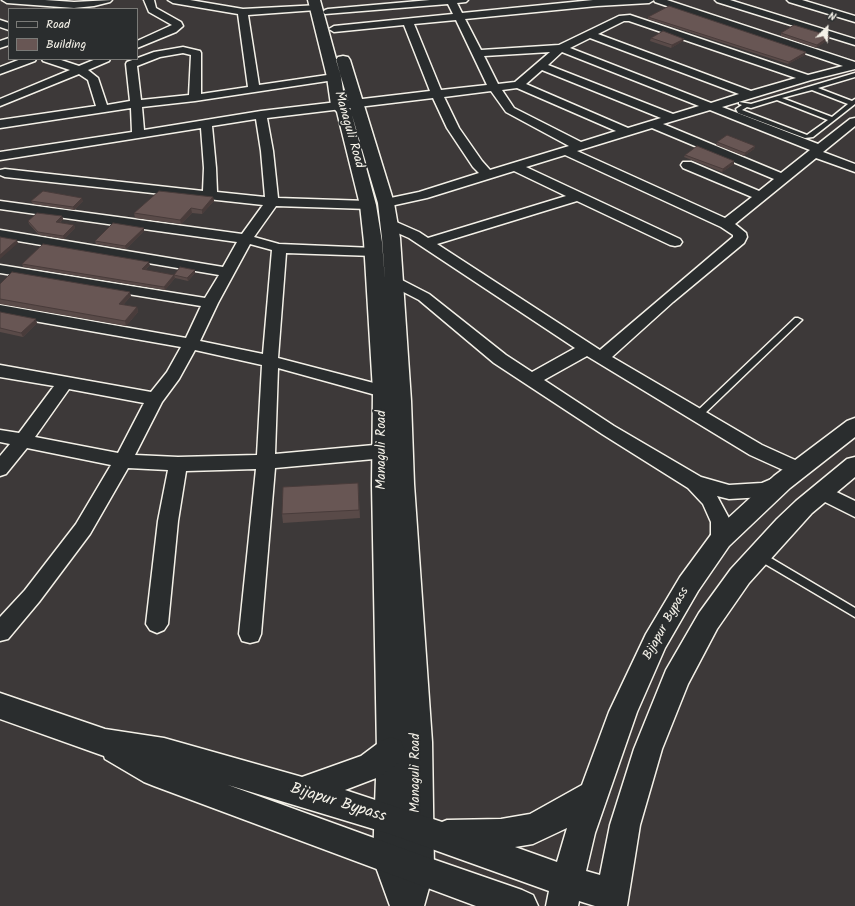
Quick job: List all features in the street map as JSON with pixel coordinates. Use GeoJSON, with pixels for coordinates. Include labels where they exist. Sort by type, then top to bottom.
{"type":"FeatureCollection","features":[{"type":"Feature","properties":{"kind":"main road","name":"Managuli Road"},"geometry":{"type":"LineString","coordinates":[[323,10],[334,77],[347,104]]}},
{"type":"Feature","properties":{"kind":"main road","name":"Managuli Road"},"geometry":{"type":"LineString","coordinates":[[323,10],[347,104],[344,110],[377,204],[389,224],[401,401],[392,451],[391,751],[413,828],[418,870],[407,906]]}},
{"type":"Feature","properties":{"kind":"main road","name":"Managuli Road"},"geometry":{"type":"LineString","coordinates":[[377,204],[374,252],[383,391],[392,451],[418,742],[413,828],[389,859],[407,906]]}},
{"type":"Feature","properties":{"kind":"main road","name":"Bijapur Bypass"},"geometry":{"type":"LineString","coordinates":[[564,894],[580,833],[623,712],[655,642],[689,584],[721,538],[790,476],[855,426]]}},
{"type":"Feature","properties":{"kind":"main road","name":"Bijapur Bypass"},"geometry":{"type":"LineString","coordinates":[[0,706],[105,743],[164,752],[302,792],[413,828],[564,894],[612,901],[625,825],[648,749],[676,679],[708,621],[740,576],[804,507],[855,465]]}},
{"type":"Feature","properties":{"kind":"main road","name":"Bijapur Bypass"},"geometry":{"type":"LineString","coordinates":[[105,743],[154,772],[498,901],[522,906]]}},
{"type":"Feature","properties":{"kind":"main road"},"geometry":{"type":"LineString","coordinates":[[302,792],[376,764],[391,751]]}},
{"type":"Feature","properties":{"kind":"main road"},"geometry":{"type":"LineString","coordinates":[[413,828],[501,834],[533,829],[593,795]]}},
{"type":"Feature","properties":{"kind":"street"},"geometry":{"type":"LineString","coordinates":[[7,0],[81,7],[107,0]]}},
{"type":"Feature","properties":{"kind":"street"},"geometry":{"type":"LineString","coordinates":[[138,45],[178,26],[152,10],[149,0]]}},
{"type":"Feature","properties":{"kind":"street"},"geometry":{"type":"LineString","coordinates":[[173,0],[243,12],[323,10],[404,3],[463,0]]}},
{"type":"Feature","properties":{"kind":"street"},"geometry":{"type":"LineString","coordinates":[[323,10],[408,22],[459,17],[558,3],[649,0]]}},
{"type":"Feature","properties":{"kind":"street"},"geometry":{"type":"LineString","coordinates":[[658,0],[855,66]]}},
{"type":"Feature","properties":{"kind":"street"},"geometry":{"type":"LineString","coordinates":[[720,0],[855,42]]}},
{"type":"Feature","properties":{"kind":"street"},"geometry":{"type":"LineString","coordinates":[[792,0],[855,19]]}},
{"type":"Feature","properties":{"kind":"street"},"geometry":{"type":"LineString","coordinates":[[451,1],[494,86],[510,110],[581,147]]}},
{"type":"Feature","properties":{"kind":"street"},"geometry":{"type":"LineString","coordinates":[[243,12],[254,90]]}},
{"type":"Feature","properties":{"kind":"street"},"geometry":{"type":"LineString","coordinates":[[518,85],[561,48],[622,18],[630,18],[810,83]]}},
{"type":"Feature","properties":{"kind":"street"},"geometry":{"type":"LineString","coordinates":[[408,22],[437,94],[453,128],[477,164],[488,175]]}},
{"type":"Feature","properties":{"kind":"street"},"geometry":{"type":"LineString","coordinates":[[589,34],[751,94]]}},
{"type":"Feature","properties":{"kind":"street"},"geometry":{"type":"LineString","coordinates":[[478,53],[561,48],[712,106],[855,168]]}},
{"type":"Feature","properties":{"kind":"street"},"geometry":{"type":"LineString","coordinates":[[138,135],[136,104],[130,64],[155,54],[183,50],[196,53],[195,98]]}},
{"type":"Feature","properties":{"kind":"street"},"geometry":{"type":"LineString","coordinates":[[0,71],[28,60]]}},
{"type":"Feature","properties":{"kind":"street"},"geometry":{"type":"LineString","coordinates":[[50,60],[81,70],[93,78],[103,110]]}},
{"type":"Feature","properties":{"kind":"street"},"geometry":{"type":"LineString","coordinates":[[0,103],[104,60]]}},
{"type":"Feature","properties":{"kind":"street"},"geometry":{"type":"LineString","coordinates":[[541,66],[672,118]]}},
{"type":"Feature","properties":{"kind":"street"},"geometry":{"type":"LineString","coordinates":[[2,174],[210,194],[272,202],[377,204],[422,195],[712,106],[740,103],[751,94],[810,83],[855,66]]}},
{"type":"Feature","properties":{"kind":"street"},"geometry":{"type":"LineString","coordinates":[[0,124],[20,130],[103,110],[136,104],[254,90],[334,77]]}},
{"type":"Feature","properties":{"kind":"street"},"geometry":{"type":"LineString","coordinates":[[0,156],[206,123],[494,86],[518,85],[628,132]]}},
{"type":"Feature","properties":{"kind":"street"},"geometry":{"type":"LineString","coordinates":[[0,632],[32,596],[83,529],[155,399],[172,375],[190,344],[210,302],[246,239],[272,202],[267,151],[261,116]]}},
{"type":"Feature","properties":{"kind":"street"},"geometry":{"type":"LineString","coordinates":[[726,224],[855,121]]}},
{"type":"Feature","properties":{"kind":"street"},"geometry":{"type":"LineString","coordinates":[[206,123],[210,168],[210,194]]}},
{"type":"Feature","properties":{"kind":"street"},"geometry":{"type":"LineString","coordinates":[[652,124],[782,178]]}},
{"type":"Feature","properties":{"kind":"street"},"geometry":{"type":"LineString","coordinates":[[20,130],[20,153]]}},
{"type":"Feature","properties":{"kind":"street"},"geometry":{"type":"LineString","coordinates":[[566,151],[726,224],[739,233],[740,238],[668,298],[602,357]]}},
{"type":"Feature","properties":{"kind":"street"},"geometry":{"type":"LineString","coordinates":[[687,165],[761,196]]}},
{"type":"Feature","properties":{"kind":"street"},"geometry":{"type":"LineString","coordinates":[[516,167],[675,242]]}},
{"type":"Feature","properties":{"kind":"street"},"geometry":{"type":"LineString","coordinates":[[425,242],[579,196]]}},
{"type":"Feature","properties":{"kind":"street"},"geometry":{"type":"LineString","coordinates":[[0,205],[246,239],[279,248],[374,252]]}},
{"type":"Feature","properties":{"kind":"street"},"geometry":{"type":"LineString","coordinates":[[389,224],[414,235],[568,337],[756,450],[790,476],[764,490],[729,492],[695,483],[608,430],[500,359],[424,297],[392,281]]}},
{"type":"Feature","properties":{"kind":"street"},"geometry":{"type":"LineString","coordinates":[[0,234],[228,272]]}},
{"type":"Feature","properties":{"kind":"street"},"geometry":{"type":"LineString","coordinates":[[250,634],[266,462],[270,360],[277,289],[279,248]]}},
{"type":"Feature","properties":{"kind":"street"},"geometry":{"type":"LineString","coordinates":[[0,269],[210,302]]}},
{"type":"Feature","properties":{"kind":"street"},"geometry":{"type":"LineString","coordinates":[[0,310],[270,360],[383,391]]}},
{"type":"Feature","properties":{"kind":"street"},"geometry":{"type":"LineString","coordinates":[[532,380],[588,348]]}},
{"type":"Feature","properties":{"kind":"street"},"geometry":{"type":"LineString","coordinates":[[0,371],[155,399]]}},
{"type":"Feature","properties":{"kind":"street"},"geometry":{"type":"LineString","coordinates":[[0,469],[23,441],[65,383]]}},
{"type":"Feature","properties":{"kind":"street"},"geometry":{"type":"LineString","coordinates":[[0,436],[122,461],[178,464],[266,462],[392,451]]}},
{"type":"Feature","properties":{"kind":"street"},"geometry":{"type":"LineString","coordinates":[[157,624],[168,521],[178,464]]}},
{"type":"Feature","properties":{"kind":"street"},"geometry":{"type":"LineString","coordinates":[[695,483],[713,505],[721,522],[721,538]]}},
{"type":"Feature","properties":{"kind":"street"},"geometry":{"type":"LineString","coordinates":[[822,492],[855,510]]}},
{"type":"Feature","properties":{"kind":"lane"},"geometry":{"type":"LineString","coordinates":[[810,83],[854,102],[811,136],[807,137],[740,112],[740,103],[751,106],[776,98],[810,83],[855,75]]}},
{"type":"Feature","properties":{"kind":"lane"},"geometry":{"type":"LineString","coordinates":[[776,98],[832,119]]}},
{"type":"Feature","properties":{"kind":"lane"},"geometry":{"type":"LineString","coordinates":[[698,415],[798,320]]}},
{"type":"Feature","properties":{"kind":"lane"},"geometry":{"type":"LineString","coordinates":[[759,555],[855,613]]}},
{"type":"Feature","properties":{"kind":"building"},"geometry":{"type":"Polygon","coordinates":[[[669,6],[806,52],[789,62],[648,17],[669,6]]]}},
{"type":"Feature","properties":{"kind":"building"},"geometry":{"type":"Polygon","coordinates":[[[794,25],[830,36],[817,45],[781,33],[794,25]]]}},
{"type":"Feature","properties":{"kind":"building"},"geometry":{"type":"Polygon","coordinates":[[[663,31],[684,39],[672,45],[651,38],[663,31]]]}},
{"type":"Feature","properties":{"kind":"building"},"geometry":{"type":"Polygon","coordinates":[[[727,135],[755,146],[745,153],[717,142],[727,135]]]}},
{"type":"Feature","properties":{"kind":"building"},"geometry":{"type":"Polygon","coordinates":[[[697,146],[734,161],[723,169],[685,155],[697,146]]]}},
{"type":"Feature","properties":{"kind":"building"},"geometry":{"type":"Polygon","coordinates":[[[43,191],[82,198],[73,207],[31,201],[43,191]]]}},
{"type":"Feature","properties":{"kind":"building"},"geometry":{"type":"Polygon","coordinates":[[[159,191],[213,197],[202,210],[191,208],[180,220],[134,213],[159,191]]]}},
{"type":"Feature","properties":{"kind":"building"},"geometry":{"type":"Polygon","coordinates":[[[37,213],[62,216],[56,222],[74,225],[63,236],[38,232],[28,221],[37,213]]]}},
{"type":"Feature","properties":{"kind":"building"},"geometry":{"type":"Polygon","coordinates":[[[113,223],[144,228],[125,246],[95,241],[113,223]]]}},
{"type":"Feature","properties":{"kind":"building"},"geometry":{"type":"Polygon","coordinates":[[[0,237],[17,240],[0,255],[0,237]]]}},
{"type":"Feature","properties":{"kind":"building"},"geometry":{"type":"Polygon","coordinates":[[[43,244],[149,262],[142,269],[174,275],[164,287],[22,264],[43,244]]]}},
{"type":"Feature","properties":{"kind":"building"},"geometry":{"type":"Polygon","coordinates":[[[180,267],[195,270],[187,278],[174,275],[180,267]]]}},
{"type":"Feature","properties":{"kind":"building"},"geometry":{"type":"Polygon","coordinates":[[[12,272],[130,292],[119,304],[137,307],[125,321],[0,299],[0,284],[12,272]]]}},
{"type":"Feature","properties":{"kind":"building"},"geometry":{"type":"Polygon","coordinates":[[[0,312],[36,319],[21,333],[0,328],[0,312]]]}},
{"type":"Feature","properties":{"kind":"building"},"geometry":{"type":"Polygon","coordinates":[[[358,483],[359,510],[282,514],[283,487],[358,483]]]}}]}
